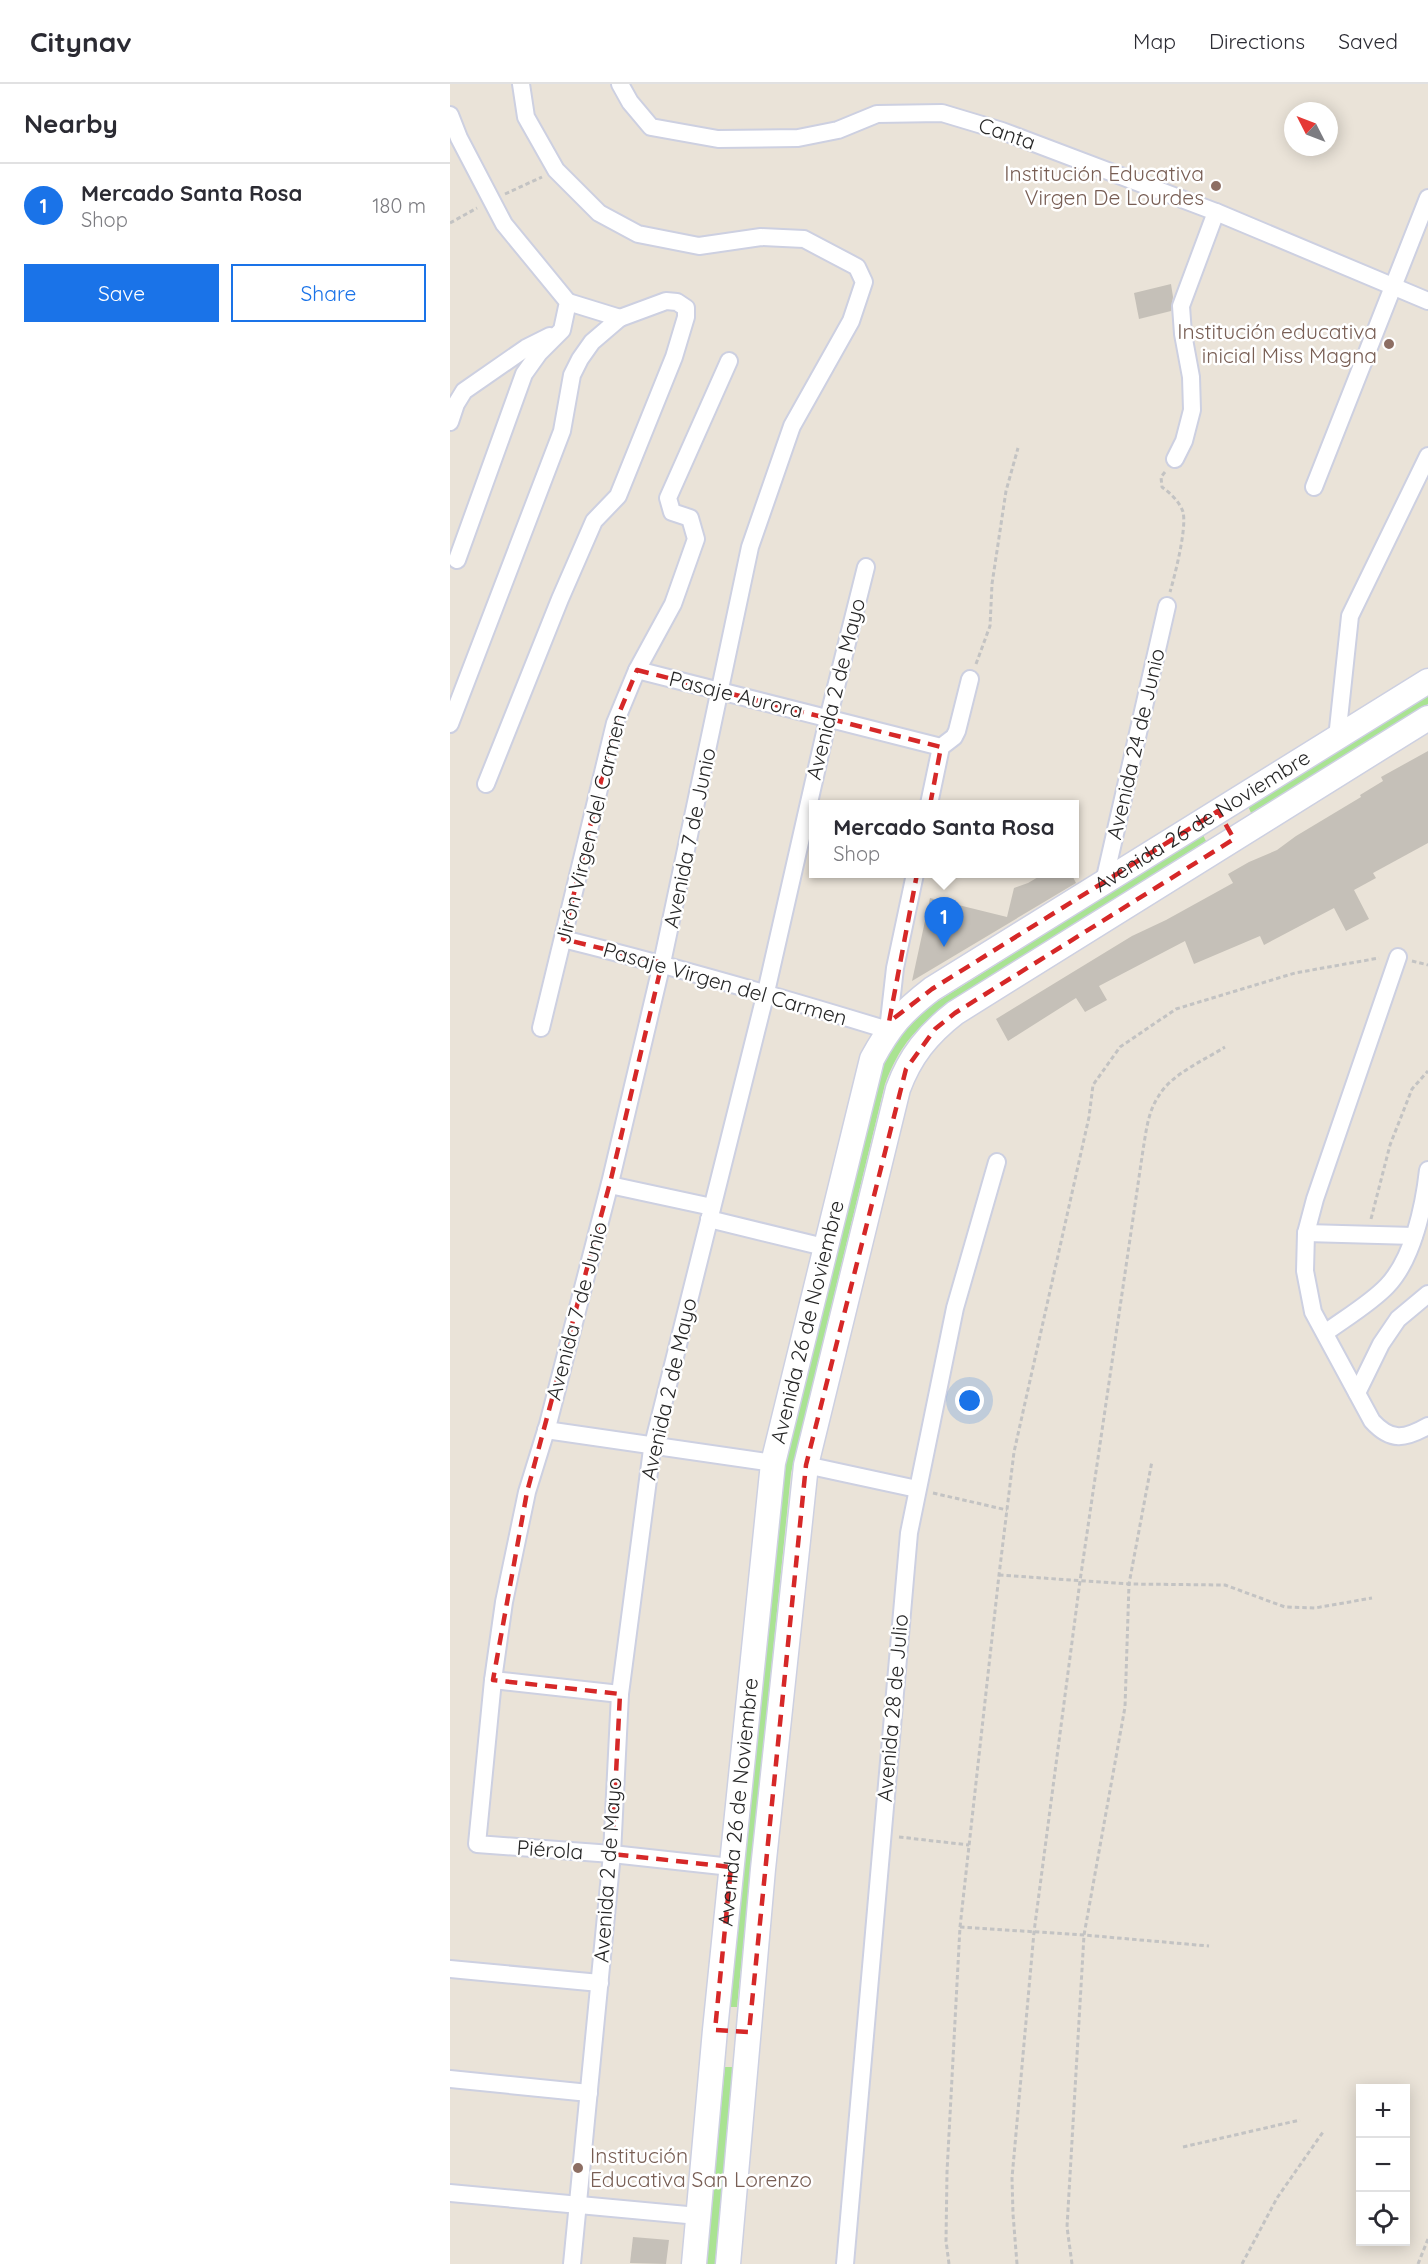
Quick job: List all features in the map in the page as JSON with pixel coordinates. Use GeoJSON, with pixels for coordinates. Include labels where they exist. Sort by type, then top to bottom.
{"type":"FeatureCollection","features":[{"type":"Feature","properties":{"kind":"main road","name":"Avenida 26 de Noviembre"},"geometry":{"type":"LineString","coordinates":[[694,2264],[731,1867],[773,1463],[824,1247],[872,1059],[888,1030],[906,1009],[932,989],[1428,681]]}},
{"type":"Feature","properties":{"kind":"main road","name":"Avenida 26 de Noviembre"},"geometry":{"type":"LineString","coordinates":[[728,2264],[765,1858],[806,1465],[898,1089],[906,1069],[918,1048],[935,1029],[956,1013],[1428,718]]}},
{"type":"Feature","properties":{"kind":"main road"},"geometry":{"type":"LineString","coordinates":[[1218,811],[1234,839]]}},
{"type":"Feature","properties":{"kind":"main road"},"geometry":{"type":"LineString","coordinates":[[715,2030],[749,2032]]}},
{"type":"Feature","properties":{"kind":"street","name":"Avenida 7 de Junio"},"geometry":{"type":"LineString","coordinates":[[477,1844],[493,1680],[509,1580],[527,1492],[546,1430],[610,1185],[663,963],[722,692],[750,548],[792,426],[850,321],[864,282],[857,267],[804,239],[761,237],[699,246],[638,234],[599,213],[556,170],[526,117],[521,84]]}},
{"type":"Feature","properties":{"kind":"street","name":"Canta"},"geometry":{"type":"LineString","coordinates":[[620,84],[630,102],[651,127],[718,140],[798,138],[838,130],[877,114],[942,113],[1002,131],[1216,212],[1428,301]]}},
{"type":"Feature","properties":{"kind":"street"},"geometry":{"type":"LineString","coordinates":[[450,115],[459,138],[504,224],[568,302],[620,318]]}},
{"type":"Feature","properties":{"kind":"street"},"geometry":{"type":"LineString","coordinates":[[1314,487],[1428,198]]}},
{"type":"Feature","properties":{"kind":"street"},"geometry":{"type":"LineString","coordinates":[[1175,459],[1184,441],[1192,410],[1191,377],[1182,334],[1181,306],[1216,212]]}},
{"type":"Feature","properties":{"kind":"street"},"geometry":{"type":"LineString","coordinates":[[457,560],[524,374],[539,353],[562,330],[568,302]]}},
{"type":"Feature","properties":{"kind":"street"},"geometry":{"type":"LineString","coordinates":[[450,724],[562,431],[572,375],[580,359],[592,342],[620,318],[666,302],[677,302],[686,308],[686,317],[674,357],[618,496],[594,521],[560,599],[486,784]]}},
{"type":"Feature","properties":{"kind":"street"},"geometry":{"type":"LineString","coordinates":[[450,422],[456,404],[464,391],[526,348],[562,330]]}},
{"type":"Feature","properties":{"kind":"street","name":"Jirón Virgen del Carmen"},"geometry":{"type":"LineString","coordinates":[[541,1028],[615,723],[637,670],[673,604],[696,539],[690,518],[672,512],[668,498],[729,361]]}},
{"type":"Feature","properties":{"kind":"street"},"geometry":{"type":"LineString","coordinates":[[1337,738],[1350,616],[1428,456]]}},
{"type":"Feature","properties":{"kind":"street","name":"Avenida 2 de Mayo"},"geometry":{"type":"LineString","coordinates":[[810,800],[866,567]]}},
{"type":"Feature","properties":{"kind":"street","name":"Avenida 24 de Junio"},"geometry":{"type":"LineString","coordinates":[[1104,882],[1167,606]]}},
{"type":"Feature","properties":{"kind":"street","name":"Pasaje Aurora"},"geometry":{"type":"LineString","coordinates":[[637,670],[941,747]]}},
{"type":"Feature","properties":{"kind":"street"},"geometry":{"type":"LineString","coordinates":[[930,800],[941,747],[954,737],[957,731],[970,679]]}},
{"type":"Feature","properties":{"kind":"street","name":"Avenida 2 de Mayo"},"geometry":{"type":"LineString","coordinates":[[572,2264],[612,1854],[620,1694],[653,1444],[766,992],[809,803]]}},
{"type":"Feature","properties":{"kind":"street"},"geometry":{"type":"LineString","coordinates":[[888,1030],[895,968],[914,878]]}},
{"type":"Feature","properties":{"kind":"street","name":"Pasaje Virgen del Carmen"},"geometry":{"type":"LineString","coordinates":[[562,939],[663,963],[888,1030]]}},
{"type":"Feature","properties":{"kind":"street"},"geometry":{"type":"LineString","coordinates":[[1398,957],[1315,1199],[1306,1233],[1305,1271],[1313,1312],[1372,1421],[1382,1432],[1391,1436],[1401,1436],[1428,1426]]}},
{"type":"Feature","properties":{"kind":"street","name":"Avenida 28 de Julio"},"geometry":{"type":"LineString","coordinates":[[845,2264],[909,1533],[955,1308],[997,1162]]}},
{"type":"Feature","properties":{"kind":"street"},"geometry":{"type":"LineString","coordinates":[[1325,1333],[1387,1287],[1400,1269],[1414,1236],[1426,1192],[1428,1170]]}},
{"type":"Feature","properties":{"kind":"street"},"geometry":{"type":"LineString","coordinates":[[610,1185],[824,1247]]}},
{"type":"Feature","properties":{"kind":"street"},"geometry":{"type":"LineString","coordinates":[[1306,1233],[1414,1236]]}},
{"type":"Feature","properties":{"kind":"street"},"geometry":{"type":"LineString","coordinates":[[1357,1393],[1381,1344],[1398,1319],[1428,1294]]}},
{"type":"Feature","properties":{"kind":"street"},"geometry":{"type":"LineString","coordinates":[[546,1430],[773,1463]]}},
{"type":"Feature","properties":{"kind":"street"},"geometry":{"type":"LineString","coordinates":[[806,1465],[917,1489]]}},
{"type":"Feature","properties":{"kind":"street"},"geometry":{"type":"LineString","coordinates":[[493,1680],[620,1694]]}},
{"type":"Feature","properties":{"kind":"street","name":"Piérola"},"geometry":{"type":"LineString","coordinates":[[477,1844],[612,1854],[731,1867]]}},
{"type":"Feature","properties":{"kind":"street"},"geometry":{"type":"LineString","coordinates":[[450,1969],[600,1983]]}},
{"type":"Feature","properties":{"kind":"street"},"geometry":{"type":"LineString","coordinates":[[450,2079],[589,2093]]}},
{"type":"Feature","properties":{"kind":"street"},"geometry":{"type":"LineString","coordinates":[[450,2193],[698,2216]]}},
{"type":"Feature","properties":{"kind":"path"},"geometry":{"type":"LineString","coordinates":[[970,679],[990,626],[992,584],[1006,491],[1018,448]]}},
{"type":"Feature","properties":{"kind":"path"},"geometry":{"type":"LineString","coordinates":[[1167,606],[1184,524],[1183,511],[1162,487],[1161,477],[1175,459]]}},
{"type":"Feature","properties":{"kind":"path"},"geometry":{"type":"LineString","coordinates":[[949,2264],[946,2241],[947,2172],[960,1927],[1014,1452],[1089,1117],[1093,1085],[1120,1047],[1176,1009],[1295,973],[1384,957],[1398,957],[1428,965]]}},
{"type":"Feature","properties":{"kind":"path"},"geometry":{"type":"LineString","coordinates":[[1017,2264],[1012,2214],[1012,2178],[1034,1932],[1080,1581],[1149,1117],[1158,1096],[1173,1080],[1225,1047]]}},
{"type":"Feature","properties":{"kind":"path"},"geometry":{"type":"LineString","coordinates":[[1368,1235],[1390,1145],[1412,1089],[1428,1071]]}},
{"type":"Feature","properties":{"kind":"path"},"geometry":{"type":"LineString","coordinates":[[1072,2264],[1067,2227],[1084,1935],[1125,1707],[1129,1584],[1152,1461]]}},
{"type":"Feature","properties":{"kind":"path"},"geometry":{"type":"LineString","coordinates":[[917,1489],[1007,1510]]}},
{"type":"Feature","properties":{"kind":"path"},"geometry":{"type":"LineString","coordinates":[[999,1575],[1129,1584],[1225,1585],[1285,1607],[1315,1608],[1372,1598]]}},
{"type":"Feature","properties":{"kind":"path"},"geometry":{"type":"LineString","coordinates":[[882,1835],[969,1845]]}},
{"type":"Feature","properties":{"kind":"path"},"geometry":{"type":"LineString","coordinates":[[960,1927],[1209,1946]]}},
{"type":"Feature","properties":{"kind":"path"},"geometry":{"type":"LineString","coordinates":[[1183,2147],[1300,2120]]}},
{"type":"Feature","properties":{"kind":"path"},"geometry":{"type":"LineString","coordinates":[[1242,2264],[1277,2198],[1323,2132]]}},
{"type":"Feature","properties":{"kind":"path"},"geometry":{"type":"LineString","coordinates":[[1418,2264],[1428,2239]]}},
{"type":"Feature","properties":{"kind":"highlighted area"},"geometry":{"type":"Polygon","coordinates":[[[637,670],[941,747],[889,1022],[932,989],[1218,811],[1234,839],[955,1013],[935,1029],[906,1069],[806,1465],[749,2032],[715,2030],[731,1867],[612,1854],[620,1694],[493,1680],[527,1492],[611,1179],[662,963],[563,939],[615,723],[637,670]]]}},
{"type":"Feature","properties":{"kind":"green space"},"geometry":{"type":"Polygon","coordinates":[[[1428,693],[1428,704],[1251,813],[1248,806],[1428,693]]]}},
{"type":"Feature","properties":{"kind":"green space"},"geometry":{"type":"Polygon","coordinates":[[[1203,835],[1206,841],[940,1009],[907,1043],[895,1061],[885,1084],[791,1473],[737,2007],[730,2007],[782,1471],[876,1082],[887,1057],[899,1038],[935,1003],[1203,835]]]}},
{"type":"Feature","properties":{"kind":"green space"},"geometry":{"type":"Polygon","coordinates":[[[725,2067],[734,2067],[715,2264],[705,2264],[725,2067]]]}},
{"type":"Feature","properties":{"kind":"building"},"geometry":{"type":"Polygon","coordinates":[[[1171,284],[1173,297],[1171,311],[1139,319],[1134,293],[1171,284]]]}},
{"type":"Feature","properties":{"kind":"building"},"geometry":{"type":"Polygon","coordinates":[[[1428,751],[1428,843],[1373,873],[1376,878],[1354,890],[1369,919],[1346,931],[1334,908],[1264,945],[1260,936],[1194,964],[1185,941],[1099,986],[1107,1000],[1085,1012],[1076,998],[1008,1041],[996,1019],[1132,936],[1233,883],[1228,874],[1277,850],[1361,797],[1360,795],[1383,781],[1381,777],[1428,751]]]}},
{"type":"Feature","properties":{"kind":"building"},"geometry":{"type":"Polygon","coordinates":[[[1036,878],[1074,878],[1076,883],[912,981],[930,898],[1007,917],[1014,888],[1036,878]]]}},
{"type":"Feature","properties":{"kind":"building"},"geometry":{"type":"Polygon","coordinates":[[[633,2237],[669,2240],[666,2264],[630,2263],[633,2237]]]}},
{"type":"Feature","properties":{"kind":"place","name":"Institución Educativa Virgen De Lourdes"},"geometry":{"type":"Point","coordinates":[1216,186]}},
{"type":"Feature","properties":{"kind":"place","name":"Institución educativa inicial Miss Magna"},"geometry":{"type":"Point","coordinates":[1389,344]}},
{"type":"Feature","properties":{"kind":"place","name":"Mercado Santa Rosa"},"geometry":{"type":"Point","coordinates":[944,947]}},
{"type":"Feature","properties":{"kind":"place","name":"Institución Educativa San Lorenzo"},"geometry":{"type":"Point","coordinates":[578,2168]}}]}
